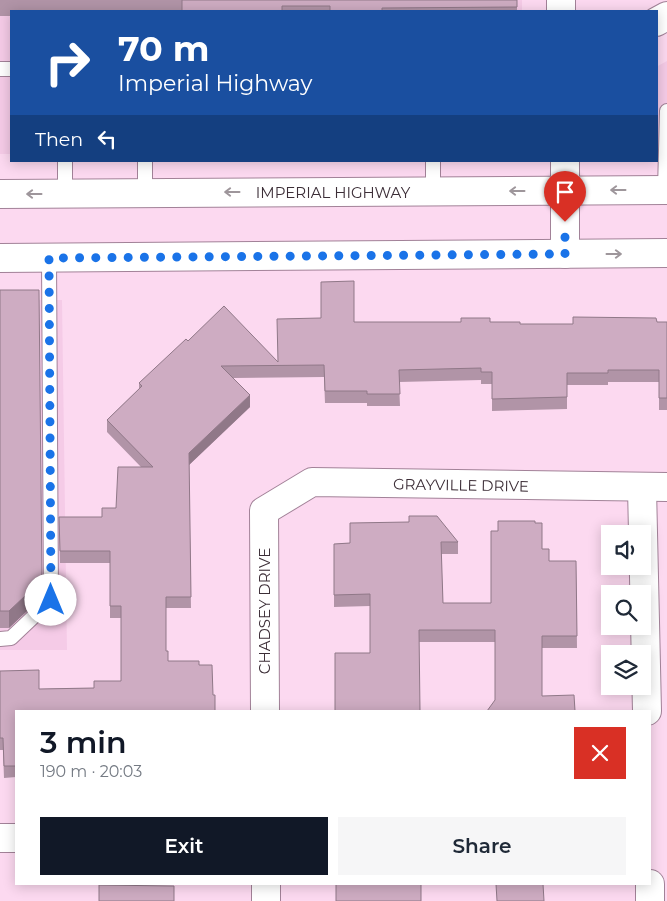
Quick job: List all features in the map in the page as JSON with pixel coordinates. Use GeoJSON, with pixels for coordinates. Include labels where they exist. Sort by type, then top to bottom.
{"type":"FeatureCollection","features":[{"type":"Feature","properties":{"kind":"main road"},"geometry":{"type":"LineString","coordinates":[[565,162],[565,254]]}},
{"type":"Feature","properties":{"kind":"main road","name":"IMPERIAL HIGHWAY"},"geometry":{"type":"LineString","coordinates":[[0,194],[666,190]]}},
{"type":"Feature","properties":{"kind":"main road"},"geometry":{"type":"LineString","coordinates":[[0,258],[667,253]]}},
{"type":"Feature","properties":{"kind":"main road","name":"GRAYVILLE DRIVE"},"geometry":{"type":"LineString","coordinates":[[264,512],[312,482],[655,488]]}},
{"type":"Feature","properties":{"kind":"main road"},"geometry":{"type":"LineString","coordinates":[[647,710],[655,488]]}},
{"type":"Feature","properties":{"kind":"main road","name":"CHADSEY DRIVE"},"geometry":{"type":"LineString","coordinates":[[264,512],[264,710]]}},
{"type":"Feature","properties":{"kind":"main road"},"geometry":{"type":"LineString","coordinates":[[0,838],[15,838]]}},
{"type":"Feature","properties":{"kind":"main road"},"geometry":{"type":"LineString","coordinates":[[266,885],[266,901]]}},
{"type":"Feature","properties":{"kind":"main road"},"geometry":{"type":"LineString","coordinates":[[650,885],[650,901]]}},
{"type":"Feature","properties":{"kind":"lane"},"geometry":{"type":"LineString","coordinates":[[666,190],[667,111]]}},
{"type":"Feature","properties":{"kind":"lane"},"geometry":{"type":"LineString","coordinates":[[65,162],[65,194]]}},
{"type":"Feature","properties":{"kind":"lane"},"geometry":{"type":"LineString","coordinates":[[145,162],[145,193]]}},
{"type":"Feature","properties":{"kind":"lane"},"geometry":{"type":"LineString","coordinates":[[433,162],[433,191]]}},
{"type":"Feature","properties":{"kind":"lane"},"geometry":{"type":"LineString","coordinates":[[0,639],[11,638],[51,600],[49,258]]}},
{"type":"Feature","properties":{"kind":"shaded area"},"geometry":{"type":"Polygon","coordinates":[[[0,0],[522,0],[522,10],[10,10],[10,154],[0,154],[0,0]]]}},
{"type":"Feature","properties":{"kind":"shaded area"},"geometry":{"type":"Polygon","coordinates":[[[667,61],[667,146],[658,146],[658,66],[667,61]]]}},
{"type":"Feature","properties":{"kind":"shaded area"},"geometry":{"type":"Polygon","coordinates":[[[0,300],[62,300],[67,650],[0,650],[0,300]]]}},
{"type":"Feature","properties":{"kind":"building"},"geometry":{"type":"Polygon","coordinates":[[[182,0],[517,0],[517,7],[330,10],[330,6],[282,6],[282,10],[182,10],[182,0]]]}},
{"type":"Feature","properties":{"kind":"building"},"geometry":{"type":"Polygon","coordinates":[[[354,281],[354,322],[461,322],[461,318],[490,318],[490,322],[573,324],[573,317],[656,318],[657,322],[667,322],[667,398],[659,398],[659,370],[608,370],[608,373],[567,373],[567,397],[492,399],[492,372],[481,372],[481,368],[399,370],[400,394],[367,394],[367,391],[325,391],[324,365],[221,366],[250,395],[189,453],[191,597],[166,597],[166,651],[168,651],[168,661],[199,661],[199,665],[212,665],[215,710],[15,710],[15,766],[4,766],[3,738],[0,738],[0,671],[39,670],[39,689],[94,688],[94,681],[121,681],[121,606],[110,606],[110,551],[60,551],[59,517],[102,517],[102,508],[116,508],[118,467],[153,467],[107,420],[142,386],[139,383],[186,339],[188,341],[224,306],[278,362],[277,319],[321,318],[321,282],[354,281]]]}},
{"type":"Feature","properties":{"kind":"building"},"geometry":{"type":"Polygon","coordinates":[[[0,290],[39,290],[42,580],[9,611],[0,611],[0,290]]]}},
{"type":"Feature","properties":{"kind":"building"},"geometry":{"type":"Polygon","coordinates":[[[409,516],[437,516],[458,542],[441,542],[443,603],[491,603],[491,531],[498,531],[498,521],[535,521],[535,523],[542,523],[542,549],[549,549],[549,561],[576,561],[577,636],[542,636],[542,696],[574,695],[575,710],[488,710],[495,700],[495,630],[419,630],[420,710],[335,710],[335,653],[370,653],[370,594],[334,595],[334,544],[350,543],[350,523],[409,522],[409,516]]]}},
{"type":"Feature","properties":{"kind":"building"},"geometry":{"type":"Polygon","coordinates":[[[99,885],[174,886],[174,901],[99,901],[99,885]]]}},
{"type":"Feature","properties":{"kind":"building"},"geometry":{"type":"Polygon","coordinates":[[[336,885],[421,885],[421,901],[336,901],[336,885]]]}},
{"type":"Feature","properties":{"kind":"building"},"geometry":{"type":"Polygon","coordinates":[[[496,885],[543,885],[544,901],[497,901],[496,885]]]}},
{"type":"Feature","properties":{"kind":"route"},"geometry":{"type":"LineString","coordinates":[[51,600],[49,258],[565,254],[565,222]]}}]}
